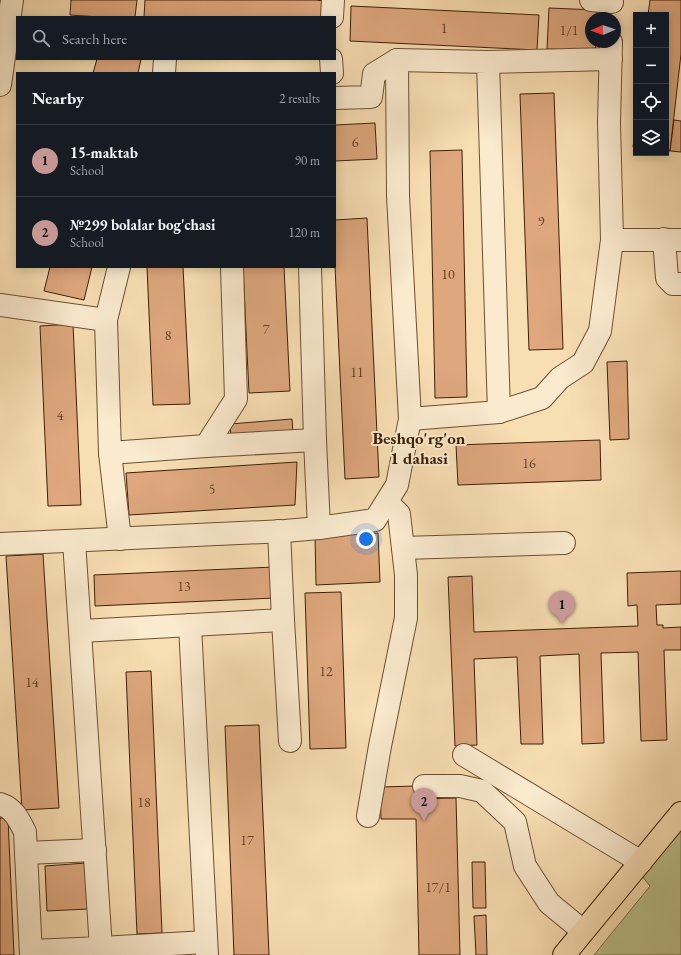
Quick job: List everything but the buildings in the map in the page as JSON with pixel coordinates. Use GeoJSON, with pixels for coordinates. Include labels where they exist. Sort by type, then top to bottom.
{"type":"FeatureCollection","features":[{"type":"Feature","properties":{"kind":"main road"},"geometry":{"type":"LineString","coordinates":[[564,955],[681,813]]}},
{"type":"Feature","properties":{"kind":"street"},"geometry":{"type":"LineString","coordinates":[[0,85],[12,0]]}},
{"type":"Feature","properties":{"kind":"street"},"geometry":{"type":"LineString","coordinates":[[332,16],[333,0]]}},
{"type":"Feature","properties":{"kind":"street"},"geometry":{"type":"LineString","coordinates":[[371,97],[374,74],[397,60],[488,62],[611,50],[609,123],[612,240],[600,331],[583,363],[560,378],[542,398],[499,412],[410,419]]}},
{"type":"Feature","properties":{"kind":"street"},"geometry":{"type":"LineString","coordinates":[[164,72],[165,60]]}},
{"type":"Feature","properties":{"kind":"street"},"geometry":{"type":"LineString","coordinates":[[331,60],[332,72]]}},
{"type":"Feature","properties":{"kind":"street"},"geometry":{"type":"LineString","coordinates":[[0,544],[279,531],[319,528],[375,520],[397,485],[410,419],[398,196],[397,60]]}},
{"type":"Feature","properties":{"kind":"street"},"geometry":{"type":"LineString","coordinates":[[488,62],[499,412]]}},
{"type":"Feature","properties":{"kind":"street"},"geometry":{"type":"LineString","coordinates":[[336,98],[397,97]]}},
{"type":"Feature","properties":{"kind":"street"},"geometry":{"type":"LineString","coordinates":[[612,240],[673,239],[667,278],[673,284],[681,284]]}},
{"type":"Feature","properties":{"kind":"street"},"geometry":{"type":"LineString","coordinates":[[119,268],[106,320],[110,453],[120,539]]}},
{"type":"Feature","properties":{"kind":"street"},"geometry":{"type":"LineString","coordinates":[[206,446],[236,399],[232,268]]}},
{"type":"Feature","properties":{"kind":"street"},"geometry":{"type":"LineString","coordinates":[[310,268],[319,528]]}},
{"type":"Feature","properties":{"kind":"street"},"geometry":{"type":"LineString","coordinates":[[0,305],[106,320]]}},
{"type":"Feature","properties":{"kind":"street"},"geometry":{"type":"LineString","coordinates":[[110,453],[315,440]]}},
{"type":"Feature","properties":{"kind":"street"},"geometry":{"type":"LineString","coordinates":[[368,816],[380,746],[406,618],[406,575],[399,514],[387,502]]}},
{"type":"Feature","properties":{"kind":"street"},"geometry":{"type":"LineString","coordinates":[[279,531],[290,741]]}},
{"type":"Feature","properties":{"kind":"street"},"geometry":{"type":"LineString","coordinates":[[74,541],[101,948]]}},
{"type":"Feature","properties":{"kind":"street"},"geometry":{"type":"LineString","coordinates":[[403,548],[564,543]]}},
{"type":"Feature","properties":{"kind":"street"},"geometry":{"type":"LineString","coordinates":[[81,631],[283,620]]}},
{"type":"Feature","properties":{"kind":"street"},"geometry":{"type":"LineString","coordinates":[[0,804],[6,805],[17,816],[25,832],[31,953],[101,948],[207,948],[190,625]]}},
{"type":"Feature","properties":{"kind":"street"},"geometry":{"type":"LineString","coordinates":[[464,755],[640,862]]}},
{"type":"Feature","properties":{"kind":"street"},"geometry":{"type":"LineString","coordinates":[[424,786],[460,786],[482,792],[515,822],[524,866],[549,903],[583,931]]}},
{"type":"Feature","properties":{"kind":"street"},"geometry":{"type":"LineString","coordinates":[[26,853],[95,850]]}},
{"type":"Feature","properties":{"kind":"green space"},"geometry":{"type":"Polygon","coordinates":[[[681,827],[681,955],[594,955],[650,886],[641,875],[681,827]]]}},
{"type":"Feature","properties":{"kind":"place","name":"15-maktab"},"geometry":{"type":"Point","coordinates":[562,624]}},
{"type":"Feature","properties":{"kind":"place","name":"№299 bolalar bog'chasi"},"geometry":{"type":"Point","coordinates":[424,821]}},
{"type":"Feature","properties":{"kind":"district","name":"Beshqo'rg'on 1 dahasi"},"geometry":{"type":"Point","coordinates":[419,448]}}]}
